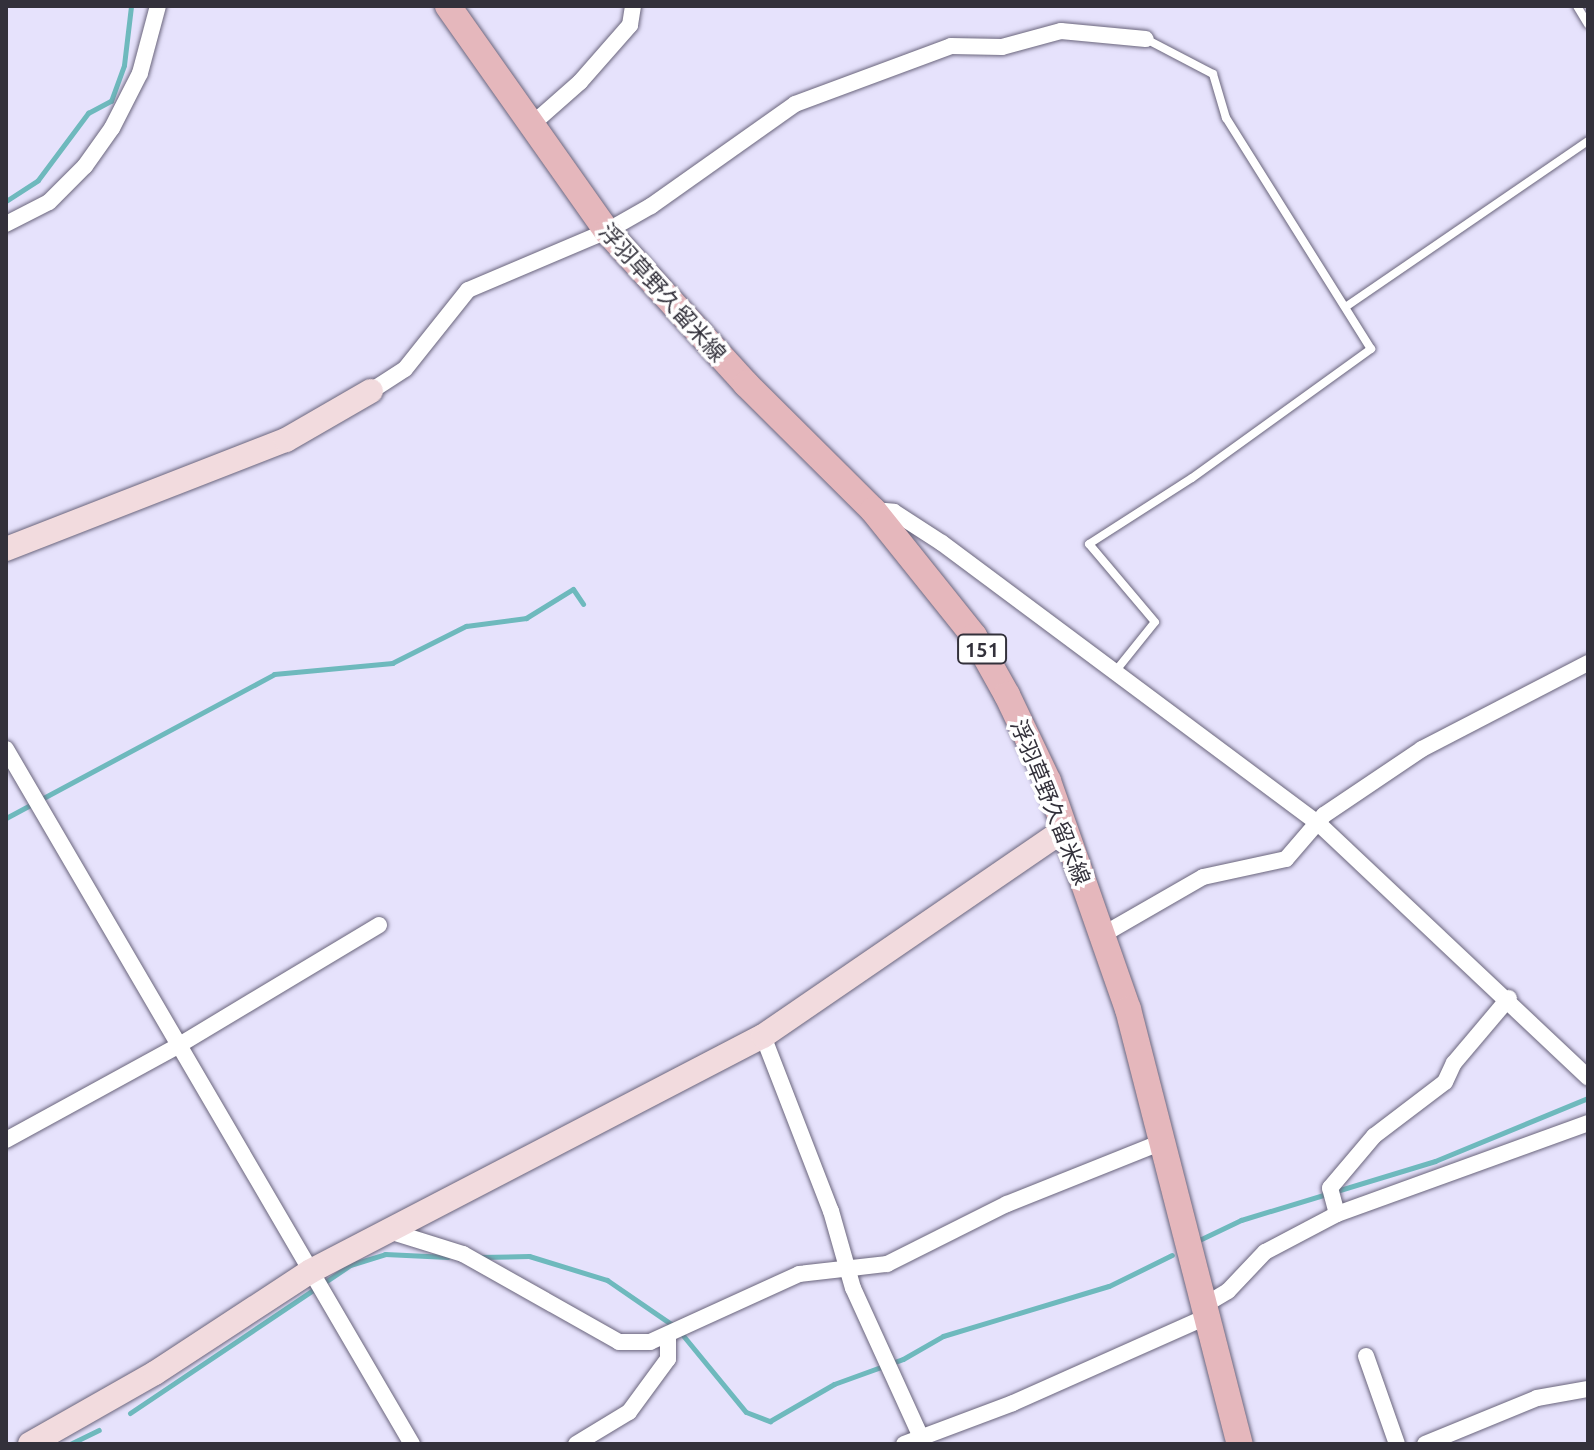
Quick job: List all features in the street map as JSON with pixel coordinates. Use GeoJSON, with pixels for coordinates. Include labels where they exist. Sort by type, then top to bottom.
{"type":"FeatureCollection","features":[{"type":"Feature","properties":{"kind":"main road","name":"浮羽草野久留米線"},"geometry":{"type":"LineString","coordinates":[[448,6],[529,127],[607,231],[746,384],[873,510],[974,636],[1048,781],[1104,934],[1162,1142],[1240,1444]]}},
{"type":"Feature","properties":{"kind":"street"},"geometry":{"type":"LineString","coordinates":[[6,224],[49,202],[85,166],[140,73],[158,6]]}},
{"type":"Feature","properties":{"kind":"street"},"geometry":{"type":"LineString","coordinates":[[529,127],[580,82],[630,25],[633,6]]}},
{"type":"Feature","properties":{"kind":"street"},"geometry":{"type":"LineString","coordinates":[[6,549],[286,440],[405,369],[468,290],[607,231],[676,190],[795,104],[951,46],[1002,47],[1061,31],[1146,39]]}},
{"type":"Feature","properties":{"kind":"street"},"geometry":{"type":"LineString","coordinates":[[873,510],[894,512],[942,543],[1113,674],[1193,725],[1318,823],[1509,998],[1588,1077]]}},
{"type":"Feature","properties":{"kind":"street"},"geometry":{"type":"LineString","coordinates":[[1104,934],[1203,877],[1286,859],[1318,823],[1422,749],[1588,663]]}},
{"type":"Feature","properties":{"kind":"street"},"geometry":{"type":"LineString","coordinates":[[6,749],[412,1444]]}},
{"type":"Feature","properties":{"kind":"street"},"geometry":{"type":"LineString","coordinates":[[30,1444],[318,1280],[386,1230],[763,1036],[1065,829]]}},
{"type":"Feature","properties":{"kind":"street"},"geometry":{"type":"LineString","coordinates":[[6,1140],[181,1044],[379,925]]}},
{"type":"Feature","properties":{"kind":"street"},"geometry":{"type":"LineString","coordinates":[[904,1444],[931,1438],[1205,1312],[1265,1252],[1333,1200],[1374,1136],[1445,1082],[1454,1063],[1509,998]]}},
{"type":"Feature","properties":{"kind":"street"},"geometry":{"type":"LineString","coordinates":[[763,1036],[831,1211],[848,1271],[889,1365],[931,1438]]}},
{"type":"Feature","properties":{"kind":"street"},"geometry":{"type":"LineString","coordinates":[[1333,1200],[1588,1123]]}},
{"type":"Feature","properties":{"kind":"street"},"geometry":{"type":"LineString","coordinates":[[386,1230],[463,1254],[619,1342],[676,1333],[799,1274],[848,1271],[887,1264],[1007,1204],[1162,1142]]}},
{"type":"Feature","properties":{"kind":"street"},"geometry":{"type":"LineString","coordinates":[[576,1444],[629,1412],[668,1359],[676,1333]]}},
{"type":"Feature","properties":{"kind":"street"},"geometry":{"type":"LineString","coordinates":[[1366,1356],[1397,1444]]}},
{"type":"Feature","properties":{"kind":"street"},"geometry":{"type":"LineString","coordinates":[[1429,1443],[1537,1398],[1588,1389]]}},
{"type":"Feature","properties":{"kind":"lane"},"geometry":{"type":"LineString","coordinates":[[1577,6],[1588,24]]}},
{"type":"Feature","properties":{"kind":"lane"},"geometry":{"type":"LineString","coordinates":[[1113,674],[1155,622],[1089,544],[1192,478],[1371,349],[1347,306],[1226,118],[1213,74],[1146,39]]}},
{"type":"Feature","properties":{"kind":"lane"},"geometry":{"type":"LineString","coordinates":[[1347,306],[1588,141]]}},
{"type":"Feature","properties":{"kind":"waterway"},"geometry":{"type":"LineString","coordinates":[[6,201],[38,180],[88,113],[111,101],[124,65],[131,6]]}},
{"type":"Feature","properties":{"kind":"waterway"},"geometry":{"type":"LineString","coordinates":[[6,818],[274,674],[392,663],[466,626],[526,618],[573,589],[583,604]]}},
{"type":"Feature","properties":{"kind":"waterway"},"geometry":{"type":"LineString","coordinates":[[1195,1242],[1241,1220],[1435,1161],[1588,1098]]}},
{"type":"Feature","properties":{"kind":"waterway"},"geometry":{"type":"LineString","coordinates":[[130,1413],[350,1265],[385,1254],[448,1257]]}},
{"type":"Feature","properties":{"kind":"waterway"},"geometry":{"type":"LineString","coordinates":[[681,1333],[746,1412],[770,1421],[834,1384],[903,1359],[943,1336],[1109,1286],[1172,1255]]}},
{"type":"Feature","properties":{"kind":"waterway"},"geometry":{"type":"LineString","coordinates":[[478,1257],[529,1256],[607,1280],[674,1326]]}},
{"type":"Feature","properties":{"kind":"waterway"},"geometry":{"type":"LineString","coordinates":[[70,1444],[99,1430]]}}]}
